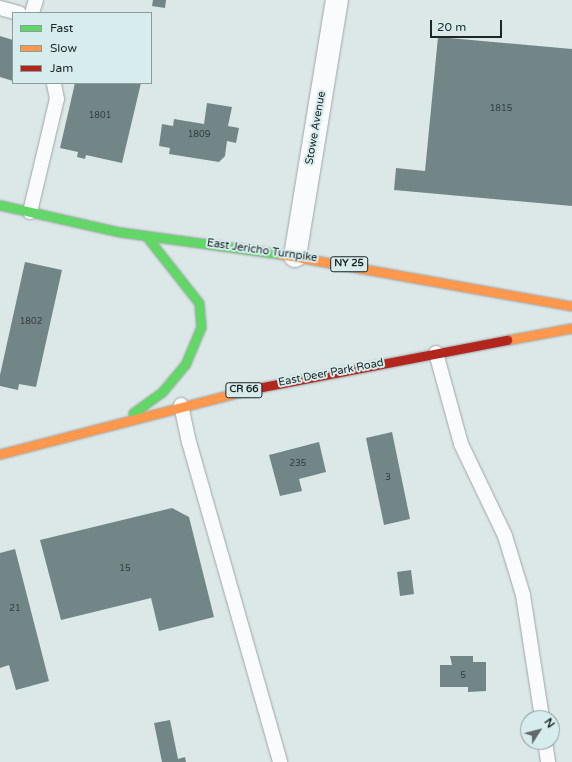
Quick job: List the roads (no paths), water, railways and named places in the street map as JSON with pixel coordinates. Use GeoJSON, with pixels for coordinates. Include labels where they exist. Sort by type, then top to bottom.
{"type":"FeatureCollection","features":[{"type":"Feature","properties":{"kind":"main road","name":"East Jericho Turnpike"},"geometry":{"type":"LineString","coordinates":[[0,205],[146,236],[296,256],[572,306]]}},
{"type":"Feature","properties":{"kind":"main road"},"geometry":{"type":"LineString","coordinates":[[124,420],[162,392],[194,348],[201,328],[199,303],[146,236]]}},
{"type":"Feature","properties":{"kind":"main road","name":"East Deer Park Road"},"geometry":{"type":"LineString","coordinates":[[0,454],[181,405],[307,377],[572,328]]}},
{"type":"Feature","properties":{"kind":"street","name":"Stowe Avenue"},"geometry":{"type":"LineString","coordinates":[[296,256],[337,0]]}},
{"type":"Feature","properties":{"kind":"lane"},"geometry":{"type":"LineString","coordinates":[[32,12],[36,0]]}},
{"type":"Feature","properties":{"kind":"lane"},"geometry":{"type":"LineString","coordinates":[[0,8],[15,12]]}},
{"type":"Feature","properties":{"kind":"lane"},"geometry":{"type":"LineString","coordinates":[[30,212],[57,99],[54,84]]}},
{"type":"Feature","properties":{"kind":"lane"},"geometry":{"type":"LineString","coordinates":[[436,352],[461,444],[506,536],[523,595],[541,710]]}},
{"type":"Feature","properties":{"kind":"lane"},"geometry":{"type":"LineString","coordinates":[[181,405],[193,457],[280,762]]}},
{"type":"Feature","properties":{"kind":"lane"},"geometry":{"type":"LineString","coordinates":[[546,750],[548,762]]}}]}
